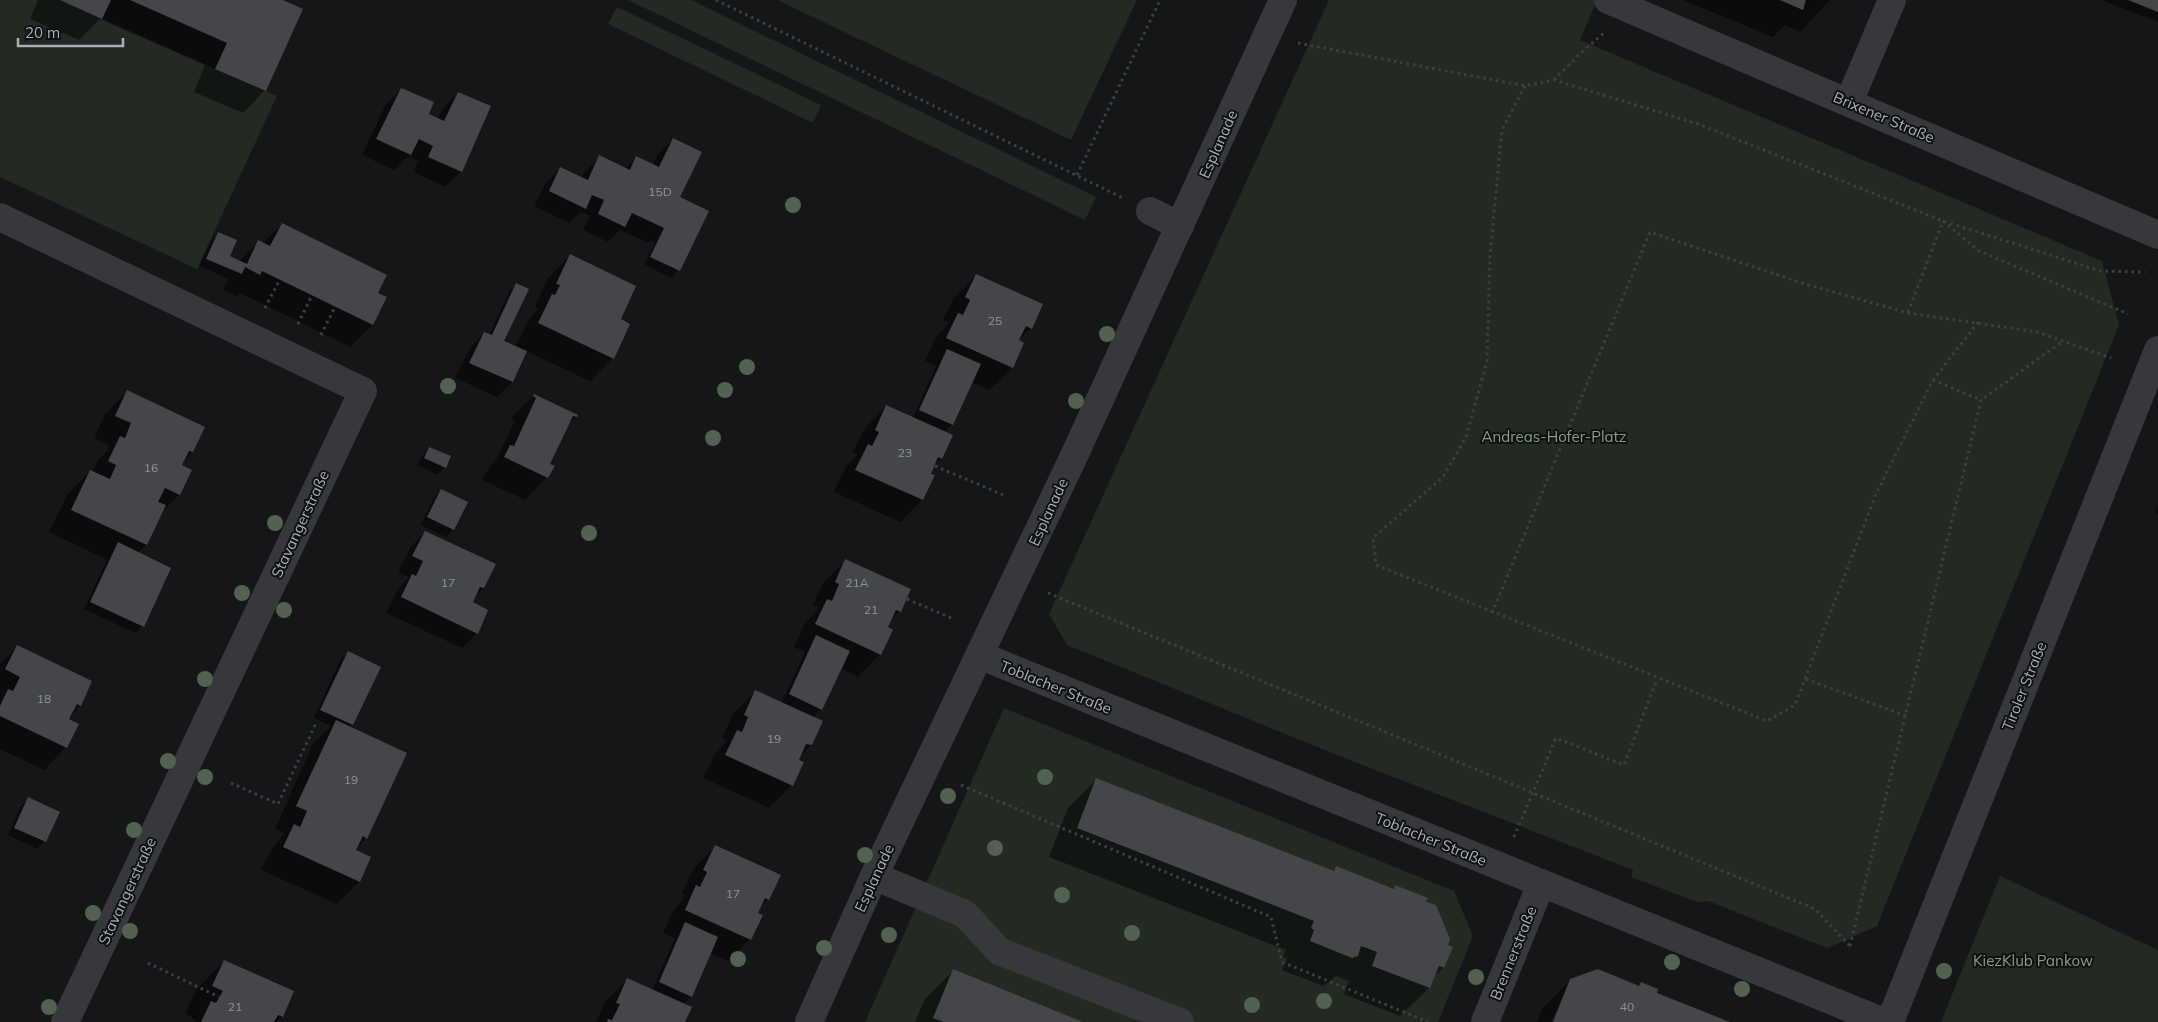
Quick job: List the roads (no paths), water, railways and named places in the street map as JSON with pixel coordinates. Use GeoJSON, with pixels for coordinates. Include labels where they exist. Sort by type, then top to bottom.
{"type":"FeatureCollection","features":[{"type":"Feature","properties":{"kind":"street","name":"Esplanade"},"geometry":{"type":"LineString","coordinates":[[809,1022],[874,876],[1042,526],[1283,0]]}},
{"type":"Feature","properties":{"kind":"street"},"geometry":{"type":"LineString","coordinates":[[1849,102],[1892,0]]}},
{"type":"Feature","properties":{"kind":"street","name":"Brixener Straße"},"geometry":{"type":"LineString","coordinates":[[1616,5],[1849,102],[2158,235]]}},
{"type":"Feature","properties":{"kind":"street"},"geometry":{"type":"LineString","coordinates":[[1150,211],[1180,226]]}},
{"type":"Feature","properties":{"kind":"street","name":"Stavangerstraße"},"geometry":{"type":"LineString","coordinates":[[0,217],[363,391],[65,1022]]}},
{"type":"Feature","properties":{"kind":"street","name":"Tiroler Straße"},"geometry":{"type":"LineString","coordinates":[[1890,1022],[2158,350]]}},
{"type":"Feature","properties":{"kind":"street","name":"Toblacher Straße"},"geometry":{"type":"LineString","coordinates":[[979,655],[1884,1022]]}},
{"type":"Feature","properties":{"kind":"street"},"geometry":{"type":"LineString","coordinates":[[874,876],[965,914],[999,951],[1180,1022]]}},
{"type":"Feature","properties":{"kind":"street","name":"Brennerstraße"},"geometry":{"type":"LineString","coordinates":[[1485,1022],[1541,884]]}},
{"type":"Feature","properties":{"kind":"park label","name":"Andreas-Hofer-Platz"},"geometry":{"type":"Point","coordinates":[1554,436]}},
{"type":"Feature","properties":{"kind":"park label","name":"KiezKlub Pankow"},"geometry":{"type":"Point","coordinates":[2033,960]}}]}
